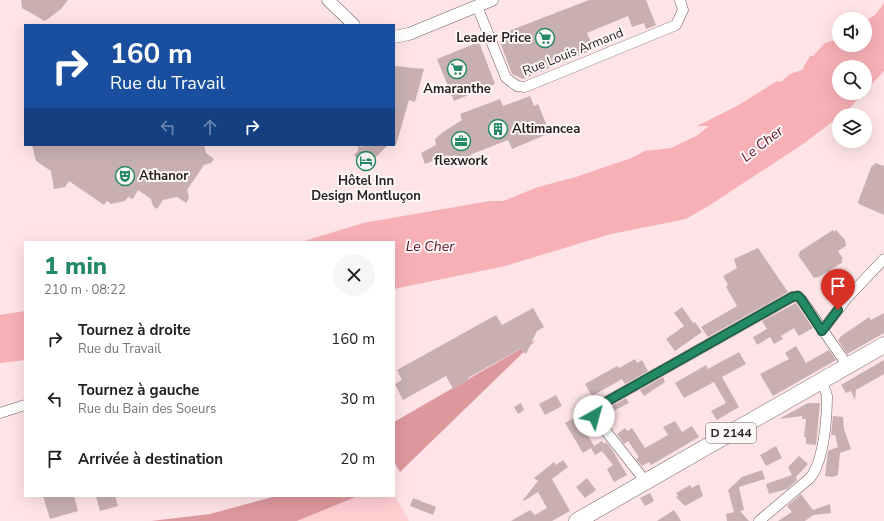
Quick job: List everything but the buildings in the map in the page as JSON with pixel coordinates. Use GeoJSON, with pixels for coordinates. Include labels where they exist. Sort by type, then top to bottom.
{"type":"FeatureCollection","features":[{"type":"Feature","properties":{"kind":"main road","name":"D 2144"},"geometry":{"type":"LineString","coordinates":[[577,521],[822,382],[884,345]]}},
{"type":"Feature","properties":{"kind":"street"},"geometry":{"type":"LineString","coordinates":[[328,0],[353,24]]}},
{"type":"Feature","properties":{"kind":"street"},"geometry":{"type":"LineString","coordinates":[[395,37],[410,34],[492,0]]}},
{"type":"Feature","properties":{"kind":"street","name":"Rue Louis Armand"},"geometry":{"type":"LineString","coordinates":[[477,6],[506,78],[517,86],[525,87],[676,25],[683,10],[680,0]]}},
{"type":"Feature","properties":{"kind":"street"},"geometry":{"type":"LineString","coordinates":[[822,331],[847,298],[884,259]]}},
{"type":"Feature","properties":{"kind":"street"},"geometry":{"type":"LineString","coordinates":[[646,482],[594,416],[593,411],[597,407],[706,344],[792,297],[798,296],[848,366]]}},
{"type":"Feature","properties":{"kind":"street"},"geometry":{"type":"LineString","coordinates":[[759,521],[810,478],[816,470],[822,450],[827,395],[822,382]]}},
{"type":"Feature","properties":{"kind":"street"},"geometry":{"type":"LineString","coordinates":[[0,413],[24,406]]}},
{"type":"Feature","properties":{"kind":"shaded area"},"geometry":{"type":"Polygon","coordinates":[[[536,340],[400,472],[395,464],[395,421],[536,340]]]}},
{"type":"Feature","properties":{"kind":"shaded area"},"geometry":{"type":"Polygon","coordinates":[[[395,496],[409,521],[297,521],[356,497],[395,496]]]}},
{"type":"Feature","properties":{"kind":"shaded area"},"geometry":{"type":"Polygon","coordinates":[[[272,497],[356,497],[297,521],[151,521],[210,514],[272,497]]]}},
{"type":"Feature","properties":{"kind":"water","name":"Le Cher"},"geometry":{"type":"Polygon","coordinates":[[[884,3],[884,71],[872,84],[872,60],[832,60],[832,100],[857,100],[850,108],[832,108],[832,122],[803,144],[686,219],[611,234],[505,266],[395,289],[395,241],[304,241],[363,223],[490,201],[503,201],[538,187],[576,177],[631,158],[645,151],[671,148],[698,135],[709,126],[697,126],[737,106],[777,81],[781,82],[790,74],[802,70],[810,56],[813,56],[825,43],[832,41],[832,52],[872,52],[872,17],[884,3]]]}},
{"type":"Feature","properties":{"kind":"water"},"geometry":{"type":"Polygon","coordinates":[[[24,311],[24,360],[0,363],[0,315],[24,311]]]}},
{"type":"Feature","properties":{"kind":"place","name":"Leader Price"},"geometry":{"type":"Point","coordinates":[545,38]}},
{"type":"Feature","properties":{"kind":"place","name":"Amaranthe"},"geometry":{"type":"Point","coordinates":[457,69]}},
{"type":"Feature","properties":{"kind":"place","name":"Altimancea"},"geometry":{"type":"Point","coordinates":[498,129]}},
{"type":"Feature","properties":{"kind":"place","name":"flexwork"},"geometry":{"type":"Point","coordinates":[461,141]}},
{"type":"Feature","properties":{"kind":"place","name":"Hôtel Inn Design Montluçon"},"geometry":{"type":"Point","coordinates":[366,161]}},
{"type":"Feature","properties":{"kind":"place","name":"Athanor"},"geometry":{"type":"Point","coordinates":[125,176]}},
{"type":"Feature","properties":{"kind":"route"},"geometry":{"type":"LineString","coordinates":[[594,416],[593,411],[597,407],[699,348],[792,297],[798,296],[801,299],[822,331],[838,310]]}}]}
